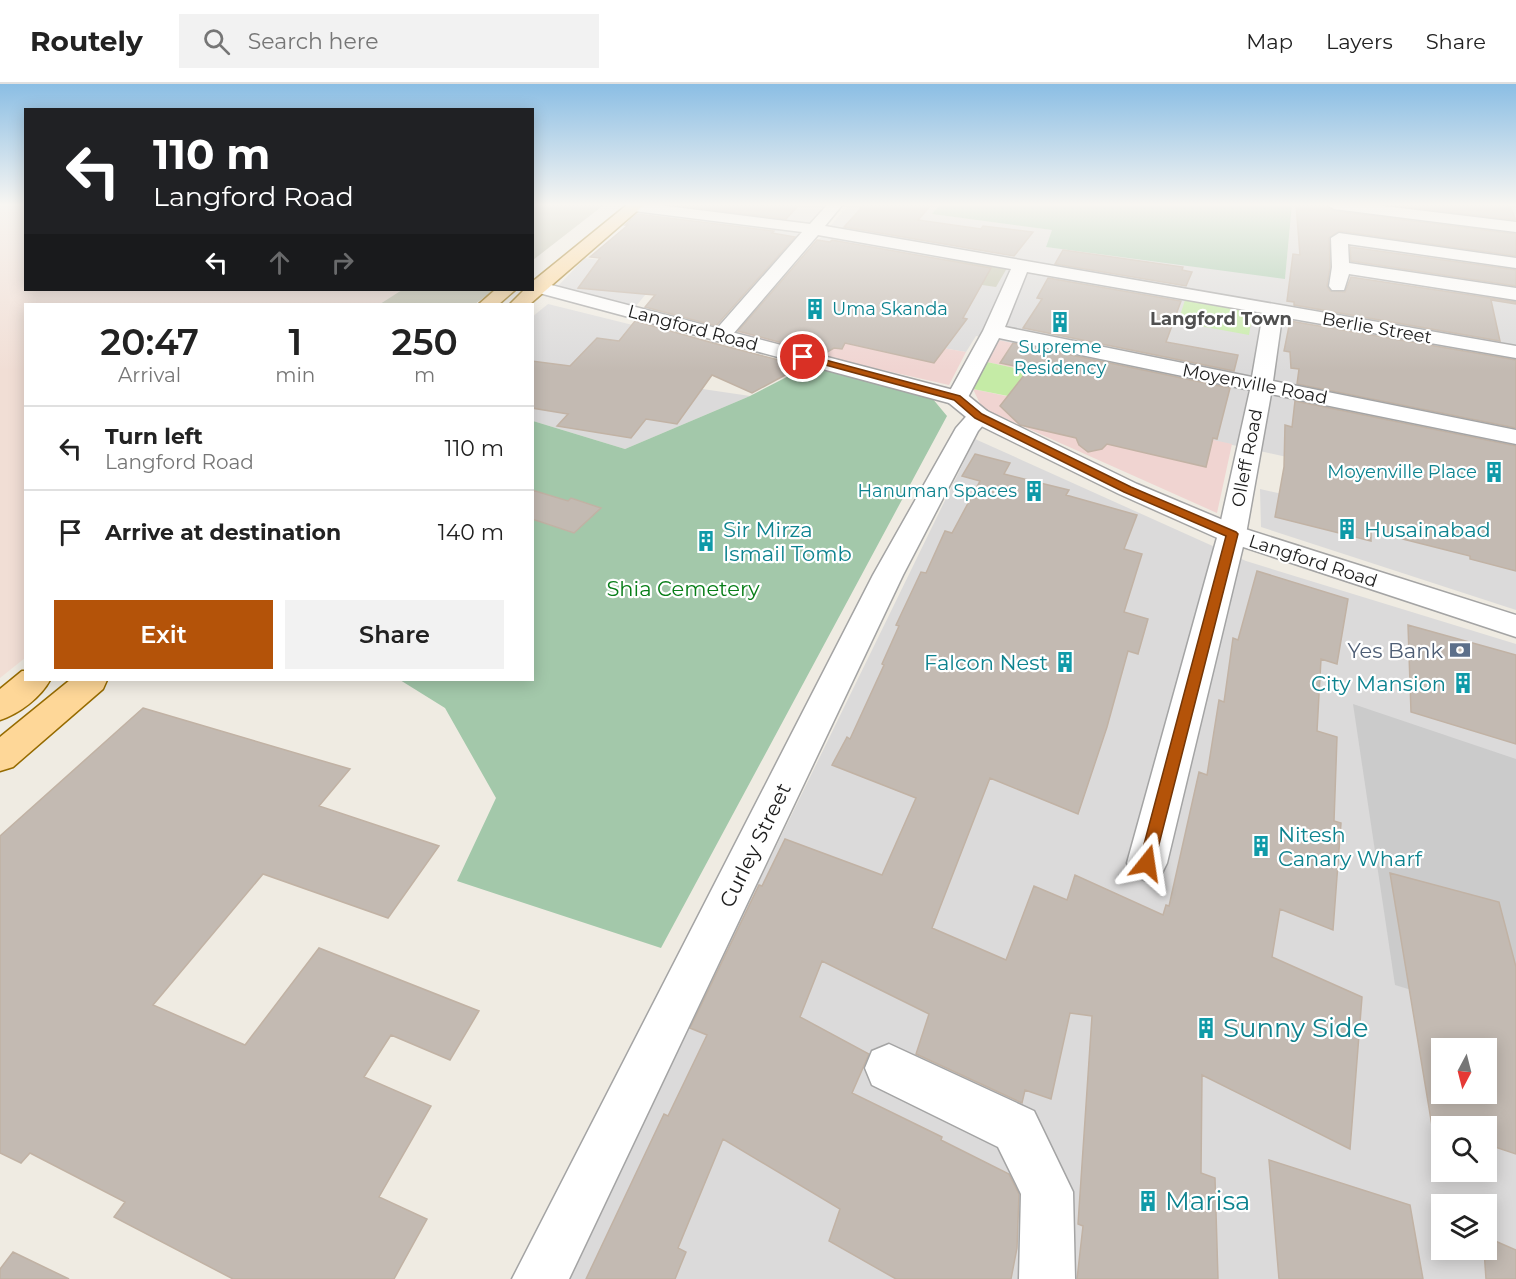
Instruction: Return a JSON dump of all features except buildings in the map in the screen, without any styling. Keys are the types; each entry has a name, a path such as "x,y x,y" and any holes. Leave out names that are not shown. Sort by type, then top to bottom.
{"main road":[{"path":"536,286 568,260"},
{"path":"489,303 505,291"},
{"path":"520,303 531,291"},
{"path":"0,707 33,681"},
{"path":"0,757 90,681"}],"street":[{"path":"720,337 787,260"},
{"name":"Berlie Street","path":"986,260 1516,352"},
{"path":"1338,285 1341,260"},
{"path":"1493,260 1516,263"},
{"name":"Curley Street","path":"540,1279 888,575 968,428 968,407 993,332 1021,266"},
{"path":"1341,267 1516,294"},
{"name":"Langford Road","path":"536,286 720,337 824,362 968,407 1128,489 1232,534 1516,626"},
{"name":"Olleff Road","path":"1147,863 1232,534 1262,385 1273,310"},
{"name":"Moyenville Road","path":"993,332 1516,437"},
{"path":"889,1068 1016,1129 1047,1192 1047,1279"}],"shaded area":[{"path":"0,260 24,260 24,291 400,291 382,303 24,303 24,659 0,678"},
{"path":"583,260 629,264 652,260 780,260 767,274 674,260 636,306 558,286"},
{"path":"802,260 1145,260 1285,278 1287,260 1516,260 1516,610 1261,527 1260,489 1378,515 1377,477 1133,423 1084,358 976,336 966,352 754,316"},
{"path":"946,260 1007,268 996,287 934,278"},
{"path":"400,291 493,291 476,303 382,303"},
{"path":"548,304 669,334 662,383 750,396 625,449 534,421 534,315"},
{"path":"754,316 966,352 949,385 736,337"},
{"path":"998,340 1085,358 1073,381 987,362"},
{"path":"973,389 1232,444 1217,513 982,408"},
{"path":"975,439 1246,561 1516,644 1516,1279 565,1279"},
{"path":"1353,704 1516,759 1516,1022 1395,985"}],"green space":[{"path":"1141,260 1287,260 1285,279"},
{"path":"1185,300 1253,311 1249,335 1178,322"},
{"path":"987,362 1073,381 1064,407 973,389"},
{"name":"Shia Cemetery","path":"810,365 932,398 947,416 661,948 457,881 496,798 445,708 402,681 534,681 534,421 625,449 750,396"}],"place":[{"name":"Uma Skanda","path":"815,309"},
{"name":"Supreme Residency","path":"1060,322"},
{"name":"Moyenville Place","path":"1494,472"},
{"name":"Hanuman Spaces","path":"1034,491"},
{"name":"Husainabad","path":"1347,529"},
{"name":"Sir Mirza Ismail Tomb","path":"706,541"},
{"name":"Yes Bank","path":"1460,650"},
{"name":"Falcon Nest","path":"1065,662"},
{"name":"City Mansion","path":"1463,683"},
{"name":"Nitesh Canary Wharf","path":"1261,846"},
{"name":"Sunny Side","path":"1206,1028"},
{"name":"Marisa","path":"1148,1201"}],"district":[{"name":"Langford Town","path":"1221,319"}],"route":[{"path":"803,357 957,398 978,416 1128,489 1232,534 1147,863"}]}
